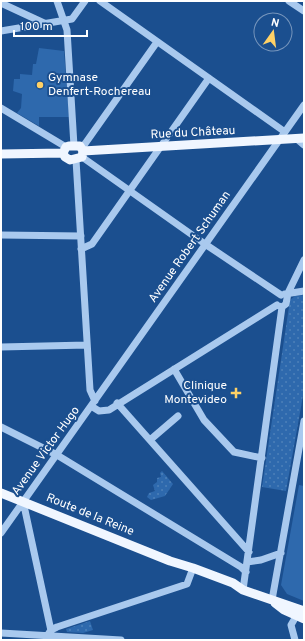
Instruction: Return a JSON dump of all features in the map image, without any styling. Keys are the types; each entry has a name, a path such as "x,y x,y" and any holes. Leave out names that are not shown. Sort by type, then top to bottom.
{"main road":[{"name":"Rue du Château","path":"1,154 75,152 279,140 302,141"},
{"name":"Route de la Reine","path":"1,493 192,570 233,583 244,590 304,612"},
{"path":"272,600 284,610 304,619"}],"street":[{"path":"57,1 67,30 90,393 93,404 99,411 104,412 280,306"},
{"path":"1,31 72,20 85,1"},
{"path":"100,1 285,132"},
{"path":"289,1 304,11"},
{"path":"1,3 44,24"},
{"path":"28,26 29,16"},
{"path":"75,152 157,42"},
{"path":"81,249 92,244 162,147 209,78"},
{"name":"Avenue Robert Schuman","path":"93,404 304,105"},
{"path":"1,108 75,152 205,244 284,294 304,291"},
{"path":"1,235 81,236"},
{"path":"244,590 262,458 280,306 284,294 304,260"},
{"path":"1,347 87,345"},
{"path":"174,369 204,420 234,452 262,458"},
{"path":"117,403 249,552"},
{"name":"Avenue Victor Hugo","path":"1,532 93,404"},
{"path":"150,440 178,416"},
{"path":"272,600 304,421"},
{"path":"1,427 57,455 241,567 246,572"},
{"path":"23,501 51,636"},
{"path":"247,562 261,560 281,553"},
{"path":"51,636 60,626 187,584 192,570"},
{"path":"295,640 291,625 295,615 304,612"},
{"path":"60,626 62,637"},
{"path":"1,633 121,640"}],"shaded area":[{"name":"Gymnase Denfert-Rochereau","path":"39,48 64,51 69,117 39,117 39,126 17,113 21,108 22,94 13,91 14,79 20,79 20,74 32,75 33,64 36,64"},
{"path":"304,295 304,390 286,491 262,487 290,300 295,296"},
{"path":"162,471 173,484 165,496 151,500 147,497 149,493 155,491 153,485 157,482 157,478 161,477 160,473"},
{"path":"299,485 304,486 304,601 287,594 281,585"},
{"path":"90,621 93,630 83,633 67,632 66,629"}],"place":[{"name":"Gymnase Denfert-Rochereau","path":"40,85"},
{"name":"Clinique Montevideo","path":"236,393"}]}
